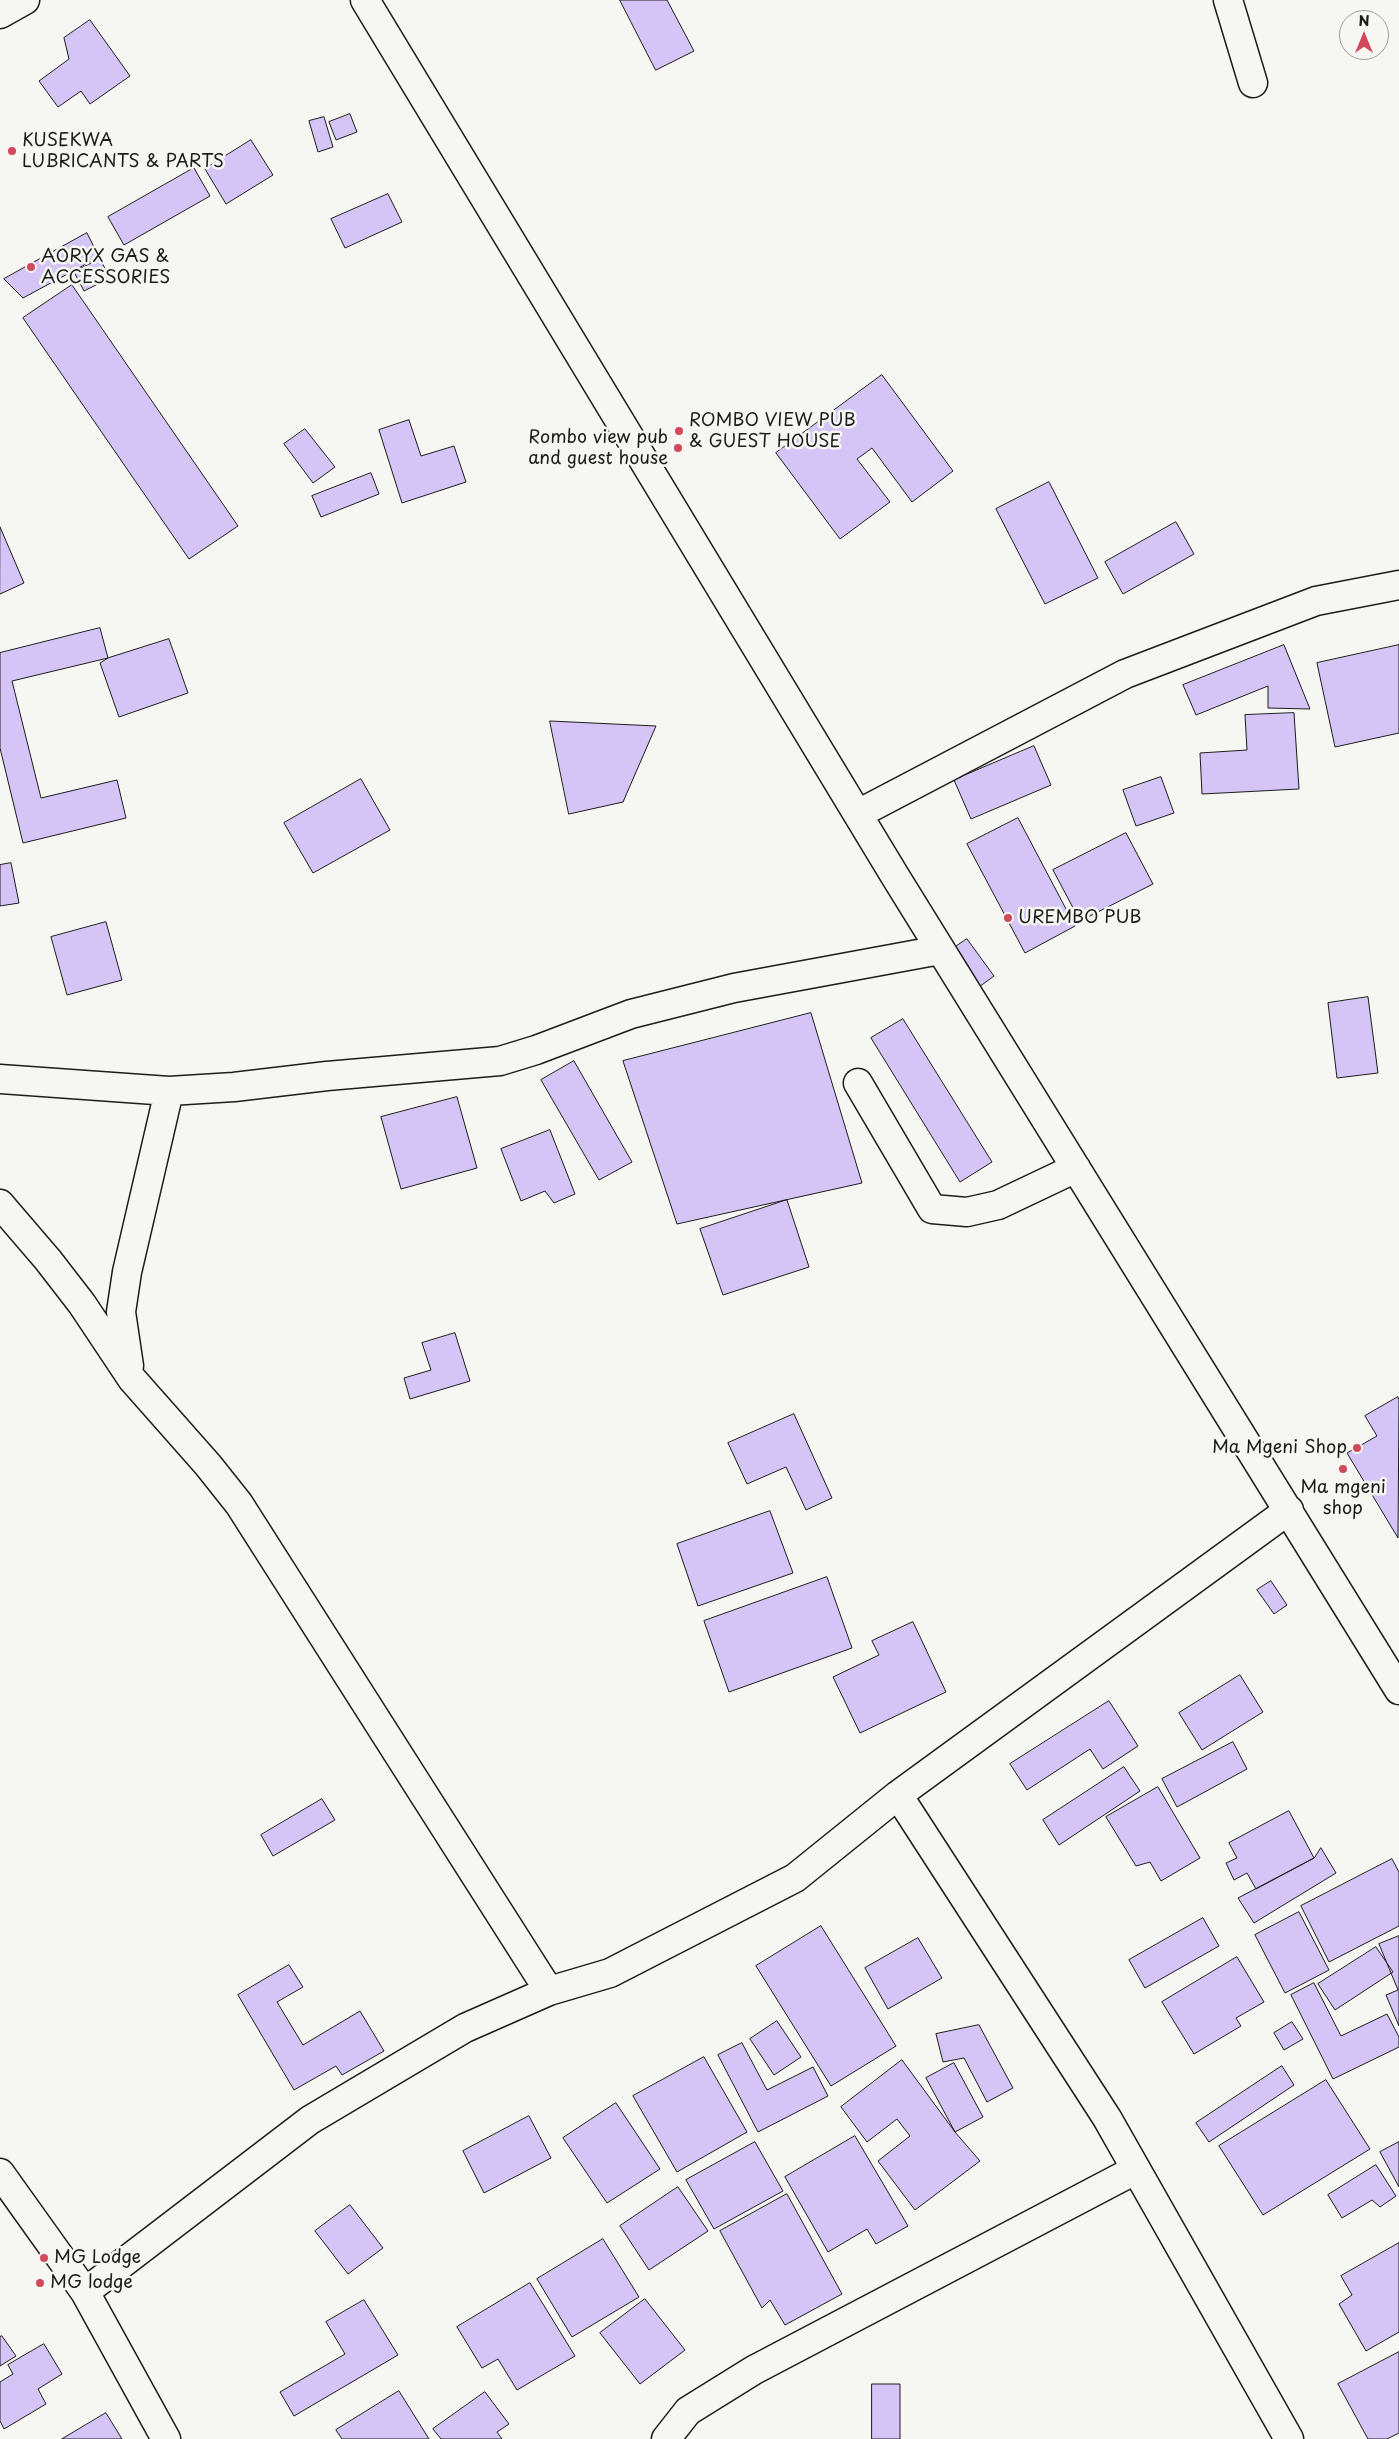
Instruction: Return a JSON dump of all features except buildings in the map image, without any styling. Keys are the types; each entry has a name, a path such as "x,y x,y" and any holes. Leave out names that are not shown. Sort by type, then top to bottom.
{"street":[{"path":"0,14 25,0"},
{"path":"365,0 940,950 1399,1690"},
{"path":"1228,0 1253,83"},
{"path":"858,814 1125,674 1316,601 1399,584"},
{"path":"0,1079 169,1091 234,1087 327,1076 500,1060 536,1050 631,1014 706,995 940,950"},
{"path":"858,1083 932,1209 967,1212 998,1205 1076,1168"},
{"path":"132,1379 121,1312 127,1272 169,1091"},
{"path":"0,1204 48,1260 82,1304 132,1379 208,1465 239,1504 549,1991"},
{"path":"85,2292 310,2120 464,2028 549,1991 610,1973 795,1878 898,1795 1289,1510"},
{"path":"898,1795 1107,2118 1289,2439"},
{"path":"666,2439 688,2411 754,2370 1135,2170"},
{"path":"0,2173 85,2292 166,2439"}],"place":[{"name":"KUSEKWA LUBRICANTS & PARTS","path":"12,151"},
{"name":"AORYX GAS & ACCESSORIES","path":"31,267"},
{"name":"ROMBO VIEW PUB & GUEST HOUSE","path":"679,431"},
{"name":"Rombo view pub and guest house","path":"678,448"},
{"name":"UREMBO PUB","path":"1008,918"},
{"name":"Ma Mgeni Shop","path":"1357,1448"},
{"name":"Ma mgeni shop","path":"1343,1469"},
{"name":"MG Lodge","path":"44,2258"},
{"name":"MG lodge","path":"40,2283"}]}
